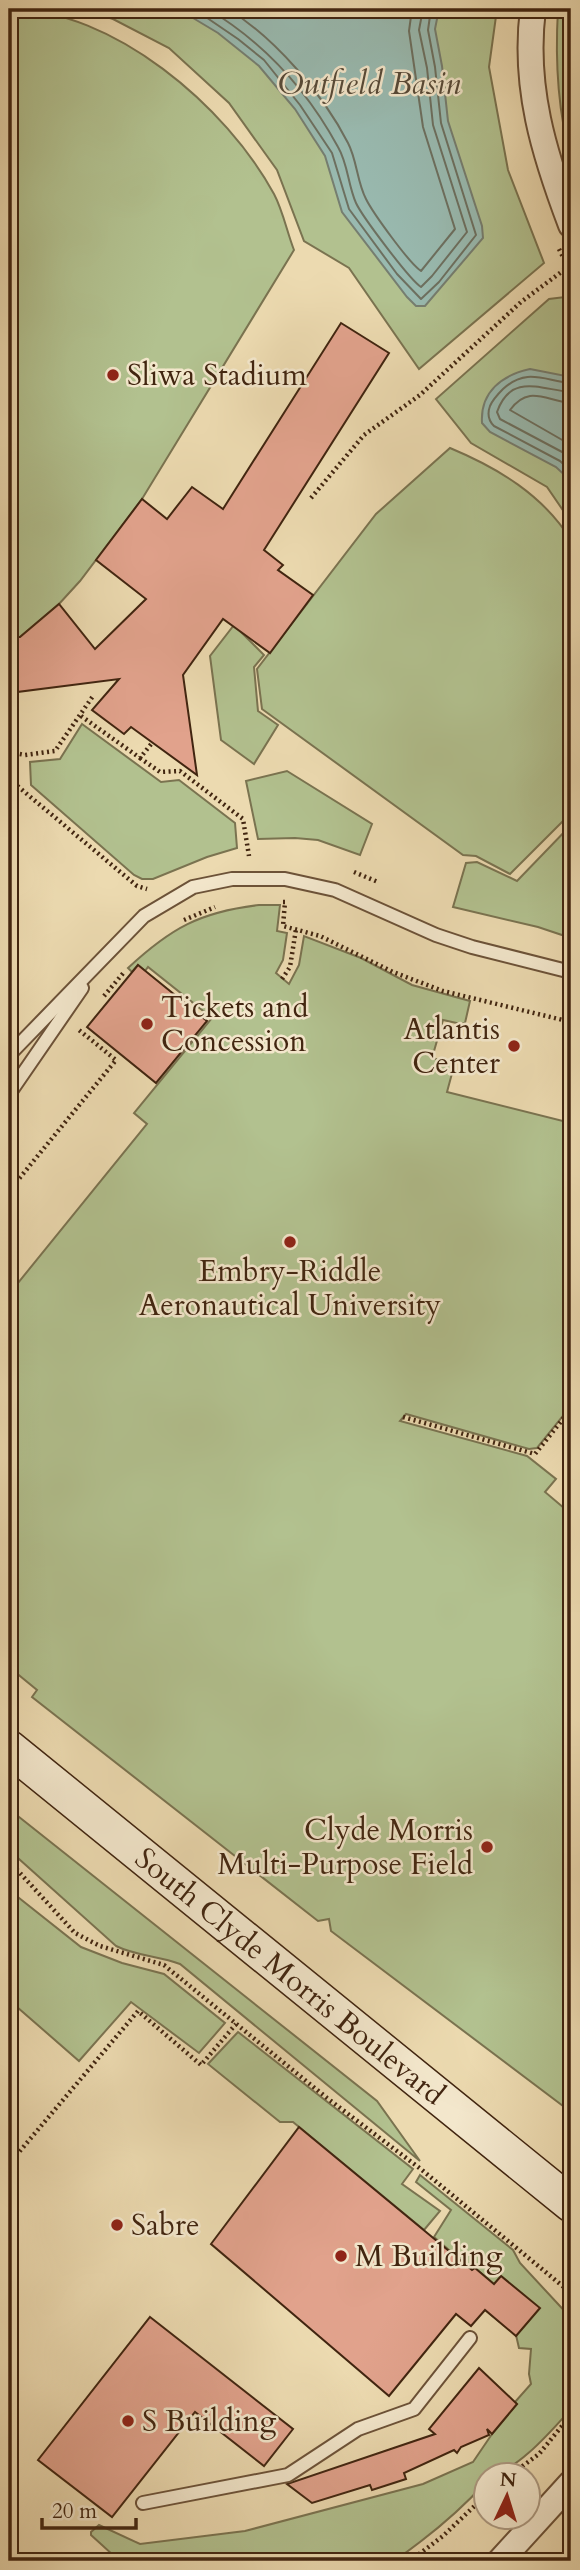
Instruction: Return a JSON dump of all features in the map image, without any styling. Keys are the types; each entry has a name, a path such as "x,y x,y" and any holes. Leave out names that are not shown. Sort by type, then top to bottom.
{"main road":[{"name":"South Clyde Morris Boulevard","path":"9,1748 571,2204"}],"street":[{"path":"533,9 531,90 548,165 571,225"},
{"path":"500,2561 571,2483"}],"lane":[{"path":"9,1055 144,916 193,887 232,879 285,879 335,890 436,935 571,972"},
{"path":"9,1094 100,961"},
{"path":"143,2503 288,2475 358,2429 414,2409 470,2338"}],"path":[{"path":"311,498 364,435 420,395 521,302 568,267"},
{"path":"9,752 25,755 55,751 93,696"},
{"path":"81,716 160,772 180,771 243,819 249,856"},
{"path":"141,758 152,743"},
{"path":"275,901 285,902 284,926 320,936 393,972 443,991 571,1023"},
{"path":"182,921 215,907 228,905"},
{"path":"282,979 290,967 296,929"},
{"path":"102,999 127,968"},
{"path":"9,1191 116,1060 78,1029 86,1019"},
{"path":"403,1417 535,1454 571,1409"},
{"path":"9,1861 75,1933 100,1946 164,1965 327,2098 422,2170 571,2293"},
{"path":"9,2164 138,2011 201,2065 236,2024"},
{"path":"528,2462 539,2454 571,2416"},
{"path":"410,2561 443,2536 472,2508"}],"green space":[{"name":"Sliwa Stadium","path":"9,9 48,13 88,26 126,45 163,69 197,97 227,128 274,194 294,250 142,499 80,581 59,604 20,637 9,637"},
{"path":"81,9 497,9 489,67 508,170 544,263 419,369 349,268 304,241 277,170 229,103 169,48 113,19"},
{"path":"558,9 571,9 571,158 558,84"},
{"path":"565,297 571,303 571,522 547,487 471,443 436,399 549,299"},
{"path":"450,448 485,464 533,496 560,524 571,540 571,813 510,874 476,856 463,855 262,709 257,669 376,514"},
{"path":"234,625 264,655 254,667 258,711 278,725 254,764 221,740 210,656"},
{"path":"82,724 161,782 179,780 235,823 237,848 153,879 142,879 134,875 31,785 30,762 60,759"},
{"path":"287,771 372,824 360,855 318,840 258,839 246,781"},
{"path":"571,825 571,938 538,927 453,907 466,863 477,862 517,881"},
{"path":"259,905 280,905 277,931 287,933 283,960 276,973 289,984 299,965 304,936 361,958 412,985 470,1001 465,1023 443,1020 432,1058 452,1063 454,1066 447,1092 571,1123 571,1406 537,1448 529,1449 406,1414 400,1421 527,1456 556,1479 545,1492 571,1514 571,2112 331,1931 329,1919 318,1921 32,1697 37,1690 9,1667 9,1294 147,1124 134,1113 212,1018 148,967 145,971 138,965 132,972 128,968 158,942 188,924 220,912"},
{"path":"9,1809 377,2101 420,2161 180,1964 116,1946 9,1850"},
{"path":"9,1890 81,1947 122,1963 164,1974 225,2023 199,2053 131,2002 79,2061 9,2000"},
{"path":"238,2032 413,2169 402,2184 440,2211 424,2230 293,2122 280,2122 208,2064"},
{"path":"420,2175 513,2250 520,2263 571,2318 571,2409 517,2462 473,2462 531,2384 531,2349 519,2348 516,2335 478,2304 490,2281 475,2268 456,2287 471,2269 434,2237 451,2210 416,2182"},
{"path":"472,2462 472,2497 394,2561 108,2561 113,2555 91,2535 99,2525 140,2544 245,2531 423,2484"}],"water":[{"name":"Outfield Basin","path":"187,9 439,9 435,29 448,121 482,226 483,238 425,306 416,306 407,297 342,212 325,156 295,109 259,66 218,33 188,15"},
{"path":"530,369 571,377 571,481 556,467 490,432 482,423 485,402 495,387 510,376"}],"building":[{"path":"341,323 389,353 264,550 283,565 278,570 313,595 270,653 223,619 183,675 197,775 131,727 124,734 92,710 119,679 9,693 9,637 20,637 59,604 95,649 146,599 96,560 142,499 167,519 192,487 223,509"},
{"name":"Tickets and Concession","path":"138,965 207,1021 156,1083 87,1027"},
{"name":"M Building","path":"299,2127 472,2270 475,2268 494,2284 501,2276 540,2308 516,2336 485,2310 471,2326 456,2314 389,2396 211,2244"},
{"name":"S Building","path":"150,2317 293,2429 264,2466 195,2412 112,2517 38,2460"},
{"path":"479,2368 517,2404 492,2434 487,2429 489,2435 461,2447 457,2453 454,2450 404,2473 406,2479 372,2490 370,2485 312,2503 287,2484 435,2434 429,2429"}],"place":[{"name":"Sliwa Stadium","path":"113,375"},
{"name":"Tickets and Concession","path":"147,1024"},
{"name":"Atlantis Center","path":"514,1046"},
{"name":"Embry-Riddle Aeronautical University","path":"290,1242"},
{"name":"Clyde Morris Multi-Purpose Field","path":"487,1847"},
{"name":"Sabre","path":"117,2225"},
{"name":"M Building","path":"341,2256"},
{"name":"S Building","path":"128,2421"}]}
